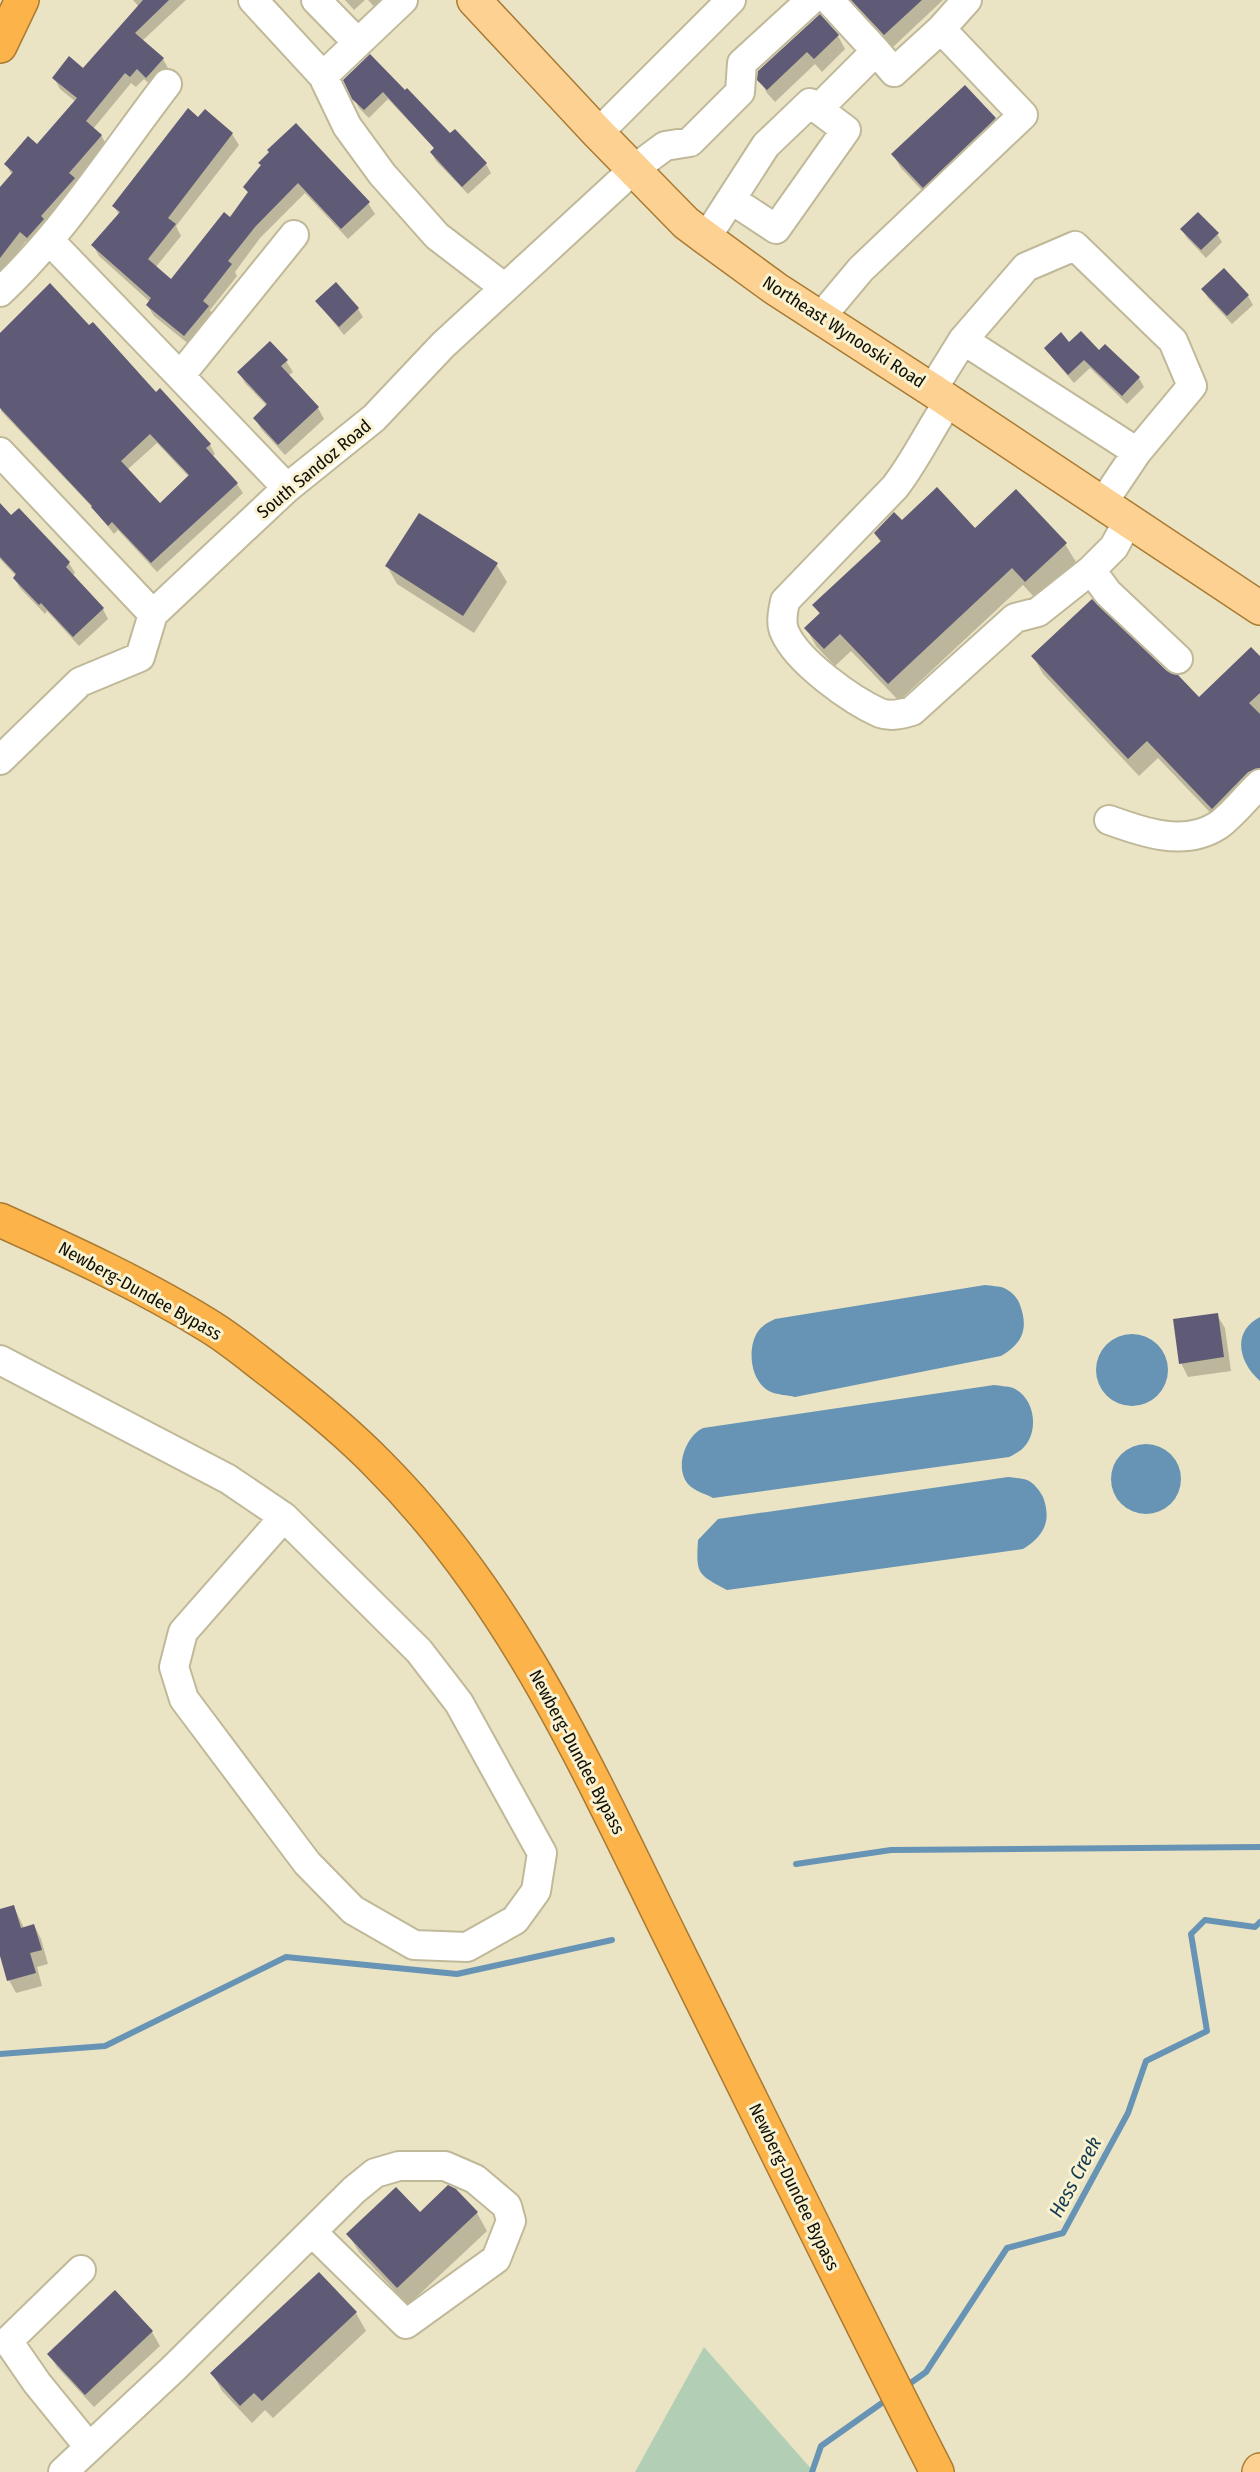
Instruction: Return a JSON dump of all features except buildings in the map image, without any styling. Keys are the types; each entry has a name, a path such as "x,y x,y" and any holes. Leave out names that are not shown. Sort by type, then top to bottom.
{"highway":[{"path":"0,46 22,0"},
{"name":"Newberg-Dundee Bypass","path":"0,1220 119,1277 219,1333 313,1405 378,1463 436,1526 488,1595 533,1668 574,1742 937,2472"}],"main road":[{"name":"Northeast Wynooski Road","path":"474,0 686,223 776,289 941,395 1260,608"}],"street":[{"path":"253,0 323,76 347,126 382,174 438,236 504,288"},
{"path":"316,0 358,43"},
{"path":"323,76 403,0"},
{"path":"598,133 731,0"},
{"name":"South Sandoz Road","path":"0,760 80,682 140,657 153,614 287,488 374,418 442,345 634,169 665,146 690,142 740,92 742,63 811,0"},
{"path":"829,0 894,72 941,29 966,0"},
{"path":"820,318 861,269 1023,116 941,29"},
{"path":"818,110 876,51"},
{"path":"0,292 27,266 49,240 167,84"},
{"path":"706,238 766,146 810,103 846,130 776,229 732,200"},
{"path":"180,376 294,235"},
{"path":"49,240 287,488"},
{"path":"1074,246 1173,341 1191,386 1137,452 1115,512 1114,547 1091,570 1038,612 1015,618 912,711 898,715 882,713 826,680 797,653 784,632 782,618 785,602 909,470 931,427 963,340 1026,267 1074,246"},
{"path":"963,340 1137,452"},
{"path":"0,452 153,614"},
{"path":"1091,570 1108,593 1178,659"},
{"path":"1109,820 1146,833 1188,837 1217,826 1260,784"},
{"path":"0,1360 228,1479 284,1517 419,1651 459,1703 542,1853 536,1891 515,1920 467,1947 414,1945 353,1910 307,1863 184,1699 174,1666 183,1632 284,1517"},
{"path":"63,2472 312,2232 375,2173 399,2166 445,2166 475,2179 507,2206 511,2221 496,2259 406,2324 312,2232"},
{"path":"81,2270 8,2341 89,2447"}],"green space":[{"path":"704,2347 814,2472 635,2472"}],"water":[{"path":"985,1285 1002,1287 1009,1291 1018,1300 1023,1314 1023,1329 1019,1341 1001,1356 795,1397 771,1392 758,1381 752,1364 752,1346 759,1330 775,1319"},
{"path":"1260,1317 1260,1381 1247,1366 1241,1348 1245,1331"},
{"path":"1139,1334 1158,1344 1166,1356 1168,1370 1166,1384 1158,1396 1146,1404 1125,1406 1106,1396 1098,1384 1096,1363 1106,1344 1118,1336"},
{"path":"994,1385 1013,1388 1021,1393 1031,1408 1033,1417 1031,1435 1027,1443 1021,1450 1009,1457 713,1498 693,1489 684,1477 682,1461 687,1445 703,1428"},
{"path":"1153,1444 1166,1450 1175,1459 1179,1465 1181,1479 1179,1493 1171,1504 1160,1512 1139,1514 1121,1504 1113,1493 1111,1472 1121,1454 1132,1446"},
{"path":"1008,1477 1025,1479 1032,1483 1042,1495 1046,1506 1046,1521 1041,1533 1023,1549 727,1590 704,1576 698,1567 698,1540 718,1519"}],"waterway":[{"path":"796,1864 891,1850 1260,1847"},
{"name":"Hess Creek","path":"905,2387 926,2372 1007,2248 1063,2233 1128,2113 1146,2061 1207,2031 1191,1934 1205,1920 1255,1927 1260,1922"},
{"path":"0,2054 105,2046 286,1957 457,1974 612,1940"},
{"name":"Hess Creek","path":"812,2472 821,2446 889,2398"}]}
